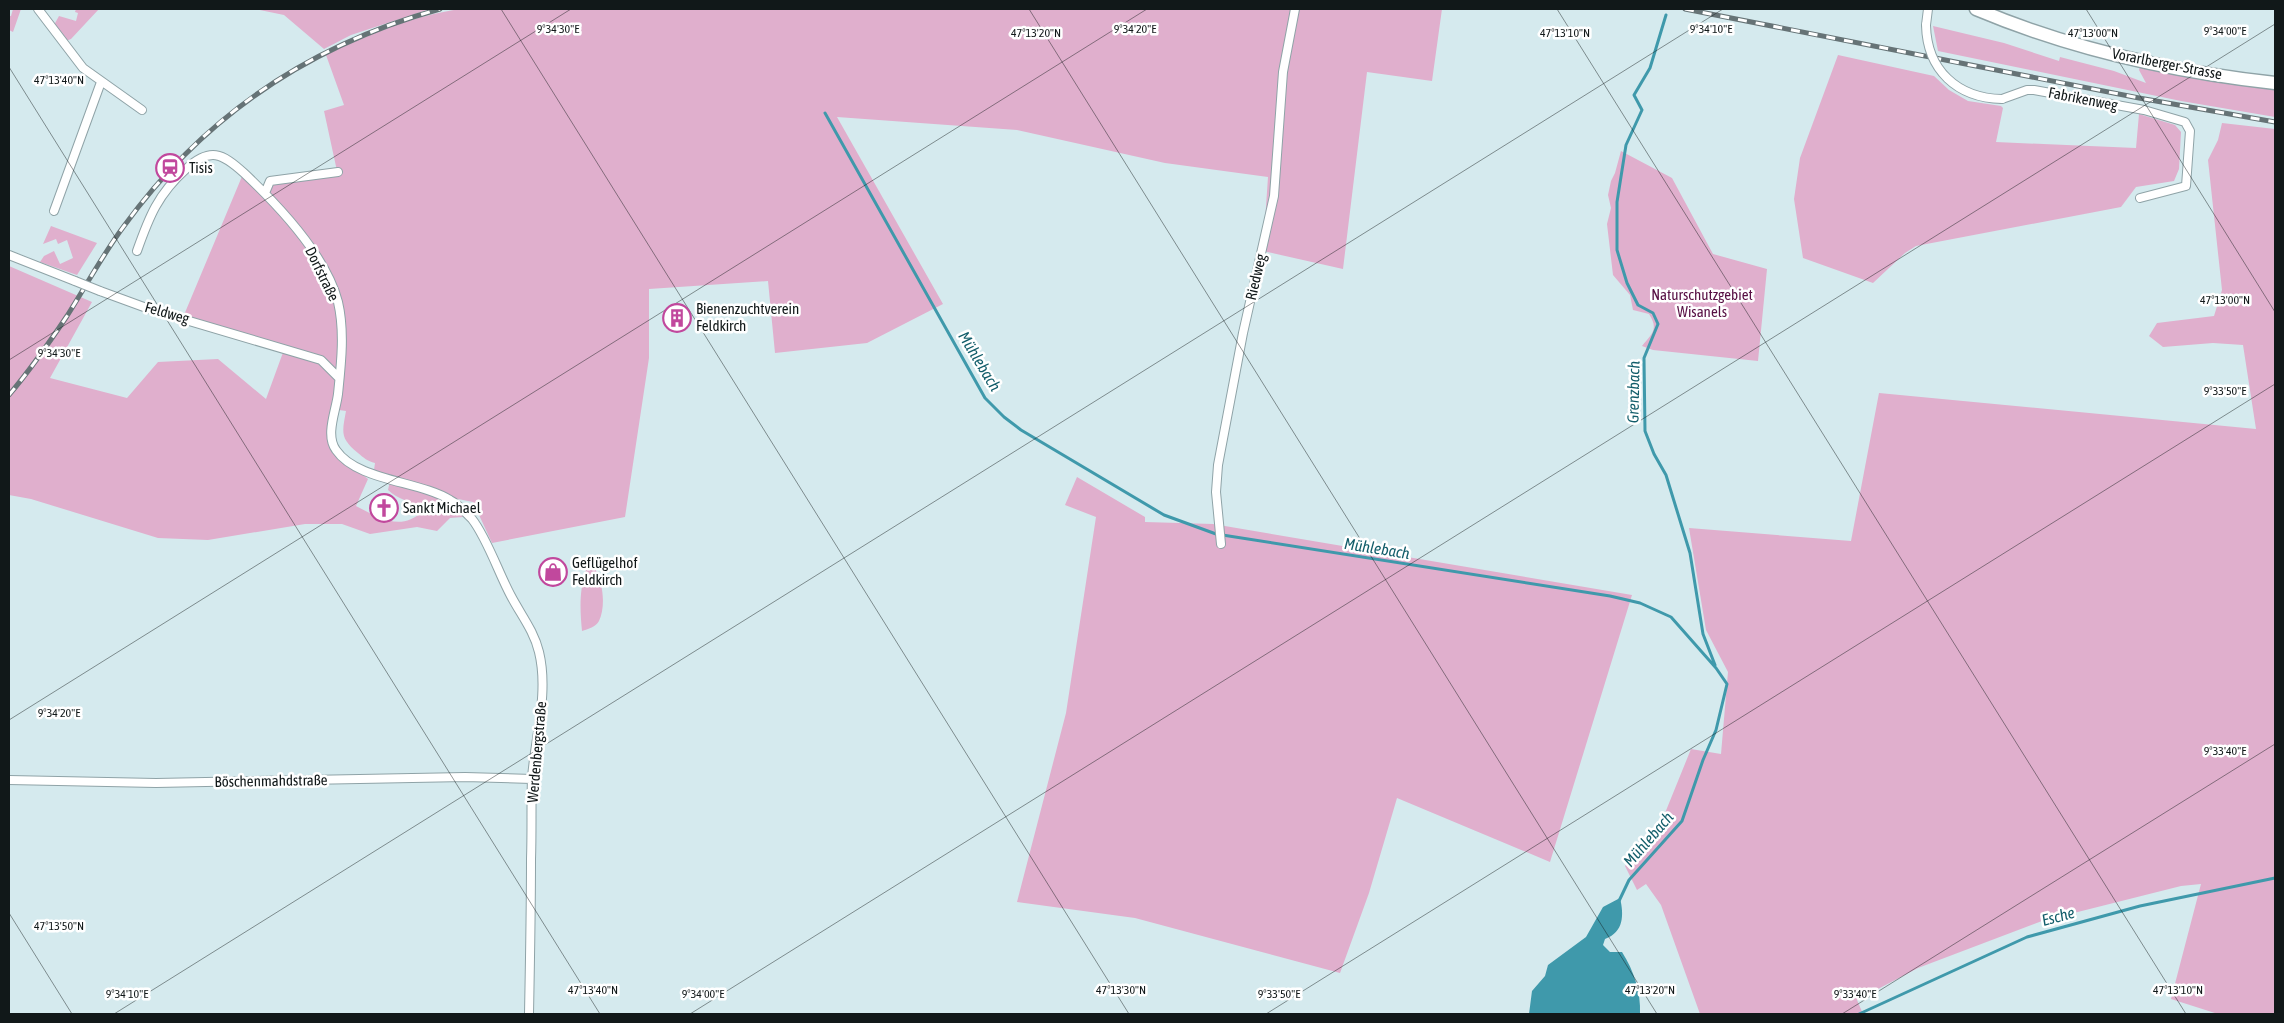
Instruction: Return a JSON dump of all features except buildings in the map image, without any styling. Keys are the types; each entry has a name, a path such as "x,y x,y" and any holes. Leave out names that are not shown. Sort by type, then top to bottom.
{"main road":[{"name":"Vorarlberger-Strasse","path":"1976,9 2053,37 2102,51 2181,69 2275,83"}],"street":[{"path":"38,9 83,68 142,110"},
{"name":"Riedweg","path":"1220,538 1216,492 1218,465 1241,341 1274,196 1283,72 1295,9"},
{"name":"Fabrikenweg","path":"1928,9 1926,25 1930,49 1935,62 1950,81 1972,96 1986,99 2002,99 2027,90 2034,90 2144,110 2185,122 2190,131 2186,186 2140,198"},
{"path":"54,210 101,82"},
{"name":"Dorfstraße","path":"137,252 150,215 162,194 171,182 191,164 209,154 218,155 235,165 265,193 302,235 334,291 339,314 341,354 340,378 331,436 335,450 348,462 378,477 418,486 451,500 463,510"},
{"path":"265,193 270,181 338,172"},
{"name":"Feldweg","path":"9,255 152,310 321,360 340,378"},
{"path":"327,364 341,354"},
{"name":"Werdenbergstraße","path":"463,510 473,521 511,597 535,636 540,655 543,678 532,779 529,1014"},
{"name":"Böschenmahdstraße","path":"9,780 156,783 465,777 532,779"}],"green space":[{"path":"13,9 21,9 13,32 9,30 9,16 11,16"},
{"path":"76,9 99,9 71,39 66,41 54,25 59,16 76,21 78,13 75,12"},
{"path":"255,9 430,9 351,35 324,49 284,15"},
{"path":"461,9 1442,9 1432,81 1367,72 1343,269 1263,251 1268,177 1165,163 1017,130 837,117 943,304 867,343 775,353 768,281 649,289 649,358 625,517 492,543 473,502 458,499 463,517 450,518 437,531 417,527 370,534 342,524 305,524 208,540 158,538 31,499 9,495 9,266 92,302 50,378 127,398 158,362 218,359 266,399 285,347 184,315 243,174 264,193 271,182 337,171 324,111 344,105 326,55 392,27 443,12","holes":["336,403 339,410 346,411 343,430 345,439 352,448 364,458 375,463 374,470 390,481 388,490 423,511 406,521 398,522 373,515 356,506 368,479 348,463 329,436"]},
{"path":"1933,26 2004,43 2059,61 2060,57 2114,71 2146,83 2139,70 2140,66 2275,90 2275,117 2181,101 1938,51"},
{"path":"1838,55 1934,76 1949,90 1968,101 2001,106 2003,108 1996,142 2136,148 2139,114 2175,125 2181,132 2179,169 2174,181 2136,187 2121,207 1916,246 1905,253 1873,283 1803,258 1794,199 1800,158"},
{"path":"2222,123 2275,129 2275,1014 2218,1014 2171,999 2201,884 2181,886 2042,921 1918,968 1857,1000 1863,1014 1700,1014 1661,905 1646,884 1637,890 1625,866 1663,818 1691,749 1721,754 1728,672 1706,630 1689,528 1851,541 1879,393 2256,429 2243,345 2213,343 2163,347 2149,336 2157,323 2214,316 2222,290 2208,160 2218,140"},
{"name":"Naturschutzgebiet Wisanels","path":"1621,151 1672,178 1713,254 1767,269 1758,361 1653,350 1642,346 1651,335 1654,324 1649,314 1633,310 1630,295 1613,275 1607,224 1611,208 1608,195"},
{"path":"51,226 97,243 77,275 40,262 44,256 54,251 60,264 73,258 67,240 58,244 56,239 43,244"},
{"path":"1077,477 1145,517 1145,522 1213,524 1632,595 1550,862 1397,798 1369,893 1340,973 1135,918 1017,902 1066,713 1096,517 1065,505"},
{"path":"595,569 603,594 601,615 596,625 582,631 582,585 586,570"}],"water":[{"path":"1620,898 1621,922 1616,932 1605,939 1603,945 1610,952 1622,952 1626,959 1638,990 1640,1014 1529,1014 1532,991 1545,976 1548,965 1586,937 1603,907"}],"waterway":[{"name":"Grenzbach","path":"1666,15 1650,68 1634,95 1642,110 1626,145 1617,202 1617,250 1627,283 1638,305 1653,313 1658,324 1644,358 1645,431 1654,454 1666,475 1690,553 1703,634 1715,665"},
{"name":"Mühlebach","path":"825,113 985,398 1004,417 1021,430 1164,515 1216,534 1610,596 1640,603 1671,617 1716,668 1727,684 1716,730 1703,760 1682,821 1629,880 1619,901"},
{"name":"Esche","path":"1859,1014 2027,937 2140,906 2275,878"}],"railway":[{"path":"9,395 60,326 124,226 155,187 189,151 225,118 263,90 304,64 392,24 440,9"},
{"path":"1685,9 2139,98 2275,122"}],"place":[{"name":"Tisis","path":"170,168"},
{"name":"Bienenzuchtverein Feldkirch","path":"677,318"},
{"name":"Sankt Michael","path":"384,508"},
{"name":"Geflügelhof Feldkirch","path":"553,572"}]}
